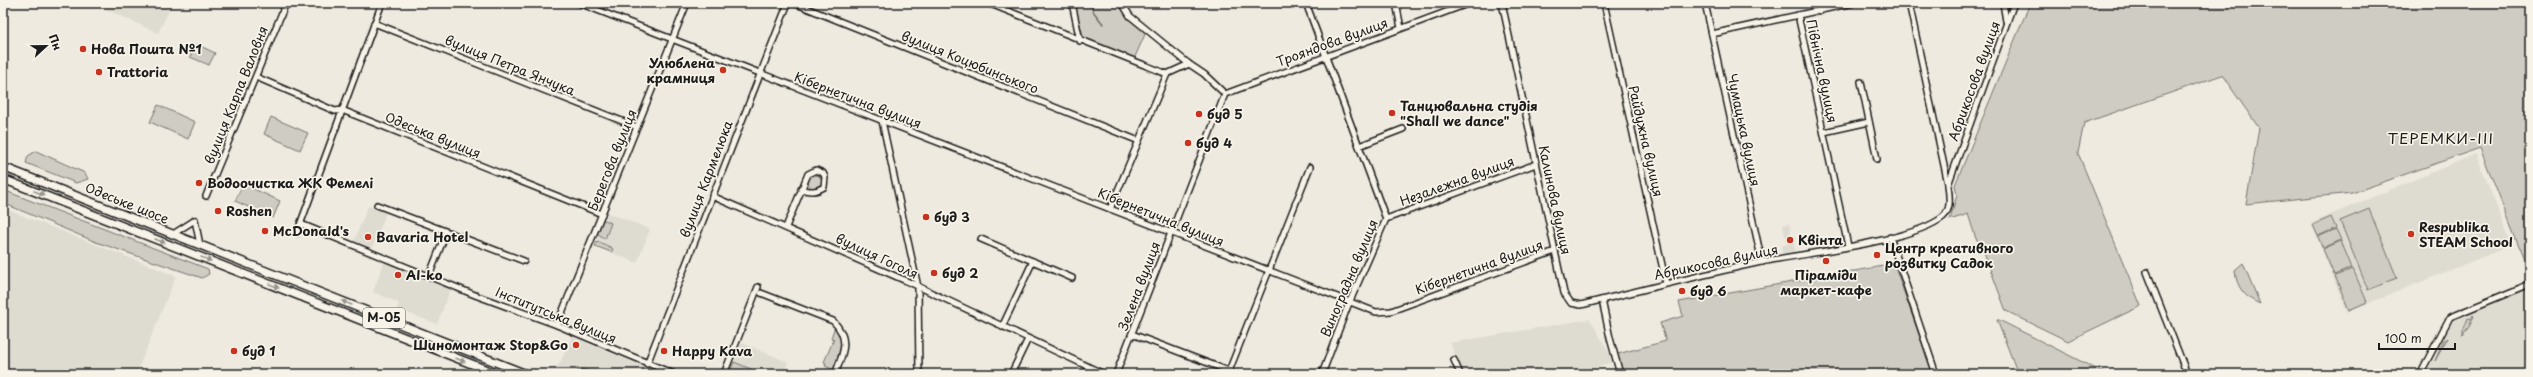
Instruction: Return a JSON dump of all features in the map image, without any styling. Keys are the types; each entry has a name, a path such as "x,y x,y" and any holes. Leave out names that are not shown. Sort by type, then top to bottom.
{"highway":[{"name":"Одеське шосе","path":"3,167 526,374"},
{"name":"Одеське шосе","path":"3,179 497,374"}],"street":[{"name":"вулиця Карпа Валовня","path":"206,196 286,3"},
{"path":"297,233 382,3"},
{"name":"Кібернетична вулиця","path":"579,3 586,4 672,41 1376,312 1391,311 1555,251"},
{"name":"Берегова вулиця","path":"557,325 687,3"},
{"name":"вулиця Кармелюка","path":"646,364 788,3"},
{"name":"вулиця Коцюбинського","path":"794,3 1139,142"},
{"path":"988,3 1080,41 1167,74"},
{"path":"1072,3 1080,41"},
{"path":"1122,3 1130,16 1189,64 1204,74 1225,94"},
{"name":"Виноградна вулиця","path":"1306,3 1324,56 1386,219 1350,302 1322,374"},
{"path":"1396,3 1401,28"},
{"name":"Трояндова вулиця","path":"1225,94 1470,3"},
{"name":"Калинова вулиця","path":"1502,3 1564,293 1575,305"},
{"name":"Райдужна вулиця","path":"1604,3 1666,283"},
{"name":"Чумацька вулиця","path":"1705,3 1762,262"},
{"path":"1712,34 1854,3"},
{"path":"1909,3 1948,185"},
{"path":"2003,3 2007,22"},
{"name":"Абрикосова вулиця","path":"1575,305 1762,262 1890,237 1922,227 1943,216 1949,204 1948,185 2014,3"},
{"name":"Північна вулиця","path":"1798,15 1848,246"},
{"name":"вулиця Петра Янчука","path":"374,23 637,127"},
{"path":"1110,209 1167,74 1189,64"},
{"name":"Одеська вулиця","path":"256,77 335,111 342,110 602,214"},
{"path":"1861,82 1877,159"},
{"name":"Зелена вулиця","path":"1116,374 1225,94"},
{"path":"882,121 918,287 919,374"},
{"name":"Північна вулиця","path":"1824,132 1869,122"},
{"path":"1359,146 1403,129"},
{"name":"Незалежна вулиця","path":"1386,219 1536,164"},
{"path":"1132,334 1228,373 1270,272 1310,166"},
{"path":"786,227 801,189 808,174 812,171 823,173 825,177 824,187 810,192 801,189"},
{"name":"вулиця Гоголя","path":"712,196 786,227 1104,374"},
{"path":"377,205 446,233 524,261"},
{"path":"173,234 195,220 200,246"},
{"name":"Інститутська вулиця","path":"301,224 429,276 557,325 646,364 674,374"},
{"path":"429,276 446,233"},
{"path":"1890,237 1936,374"},
{"path":"981,239 1072,278"},
{"path":"1002,327 1033,261"},
{"path":"2147,272 2187,374"},
{"path":"2420,374 2450,317 2530,284"},
{"path":"724,374 758,288"},
{"path":"761,293 833,321 838,326 845,340 845,346 835,374"},
{"path":"1602,300 1620,374"},
{"path":"1011,374 1028,339"},
{"path":"1454,360 1460,374"}],"shaded area":[{"path":"101,3 173,3 158,33 99,6"},
{"path":"1074,3 1119,3 1129,18 1146,32 1134,59 1084,39"},
{"path":"2030,3 2530,3 2530,265 2525,262 2480,148 2352,193 2246,204 2259,128 2222,75 2084,123 2078,153 2141,306 2068,341 2006,311 1981,244 1976,239 1968,214 1950,220 1957,195 1955,185"},
{"path":"196,44 215,53 209,65 190,57"},
{"path":"158,105 195,122 188,139 150,122"},
{"path":"271,117 308,133 300,150 264,134"},
{"path":"36,151 85,173 88,179 76,183 26,163 28,156"},
{"name":"Respublika STEAM School","path":"2476,154 2512,245 2347,312 2311,223"},
{"path":"812,175 818,175 822,179 822,185 818,189 812,189 808,185 808,179"},
{"path":"243,184 280,201 273,218 235,201"},
{"path":"3,190 208,269 209,274 202,278 96,242 3,203"},
{"path":"368,206 386,213 372,249 354,241"},
{"path":"3,208 176,276 136,374 3,374"},
{"path":"2369,209 2397,278 2368,290 2340,221"},
{"path":"608,213 650,229 637,263 595,246"},
{"path":"2331,217 2336,228 2318,236 2313,225"},
{"path":"605,220 611,223 605,239 597,233 602,221"},
{"name":"Квінта","path":"1789,224 1795,251 1783,254 1781,246 1787,244 1783,225"},
{"path":"2336,229 2341,240 2323,248 2318,237"},
{"path":"597,241 612,248 613,250 611,252 595,246"},
{"path":"2341,241 2352,268 2334,275 2323,249"},
{"path":"385,260 451,288 437,324 397,309 399,303 373,292"},
{"path":"2243,263 2260,304 2250,299 2239,287 2235,270"},
{"path":"1894,264 1933,374 1620,374 1614,355 1666,341 1660,323 1683,316 1679,302"},
{"path":"2353,269 2367,302 2349,310 2335,276"},
{"path":"2530,287 2530,374 2424,374 2452,320"},
{"path":"2473,315 2474,316 2469,327 2461,336 2468,318 2471,319"},
{"path":"1590,319 1614,361 1597,368 1599,374 1463,374 1450,343"},
{"path":"1997,320 1999,320 2106,374 2018,374"},
{"path":"835,326 841,337 842,347 834,370 825,366 826,363 824,362 834,339 831,338"},
{"path":"572,337 663,374 548,374 543,372 559,365"},
{"path":"2448,337 2435,361 2444,340"},
{"path":"742,343 788,362 783,374 729,374"},
{"path":"734,362 758,372 757,374 729,374"},
{"path":"582,369 600,374 572,374"}],"waterway":[{"path":"1091,3 1093,11 1103,24"}],"place":[{"name":"Нова Пошта №1","path":"83,49"},
{"name":"Улюблена крамниця","path":"723,70"},
{"name":"Trattoria","path":"99,72"},
{"name":"Танцювальна студія \"Shall we dance\"","path":"1392,113"},
{"name":"буд 5","path":"1199,114"},
{"name":"буд 4","path":"1188,143"},
{"name":"Водоочистка ЖК Фемелі","path":"199,183"},
{"name":"Roshen","path":"218,211"},
{"name":"буд 3","path":"926,217"},
{"name":"McDonald's","path":"265,231"},
{"name":"Respublika STEAM School","path":"2411,234"},
{"name":"Bavaria Hotel","path":"368,237"},
{"name":"Квінта","path":"1790,240"},
{"name":"Центр креативного розвитку Садок","path":"1877,255"},
{"name":"Піраміди маркет-кафе","path":"1826,261"},
{"name":"буд 2","path":"934,273"},
{"name":"Al-ko","path":"398,275"},
{"name":"буд 6","path":"1682,291"},
{"name":"Шиномонтаж Stop&Go","path":"576,345"},
{"name":"буд 1","path":"234,351"},
{"name":"Happy Kava","path":"664,351"}],"district":[{"name":"ТЕРЕМКИ-III","path":"2441,139"}]}
